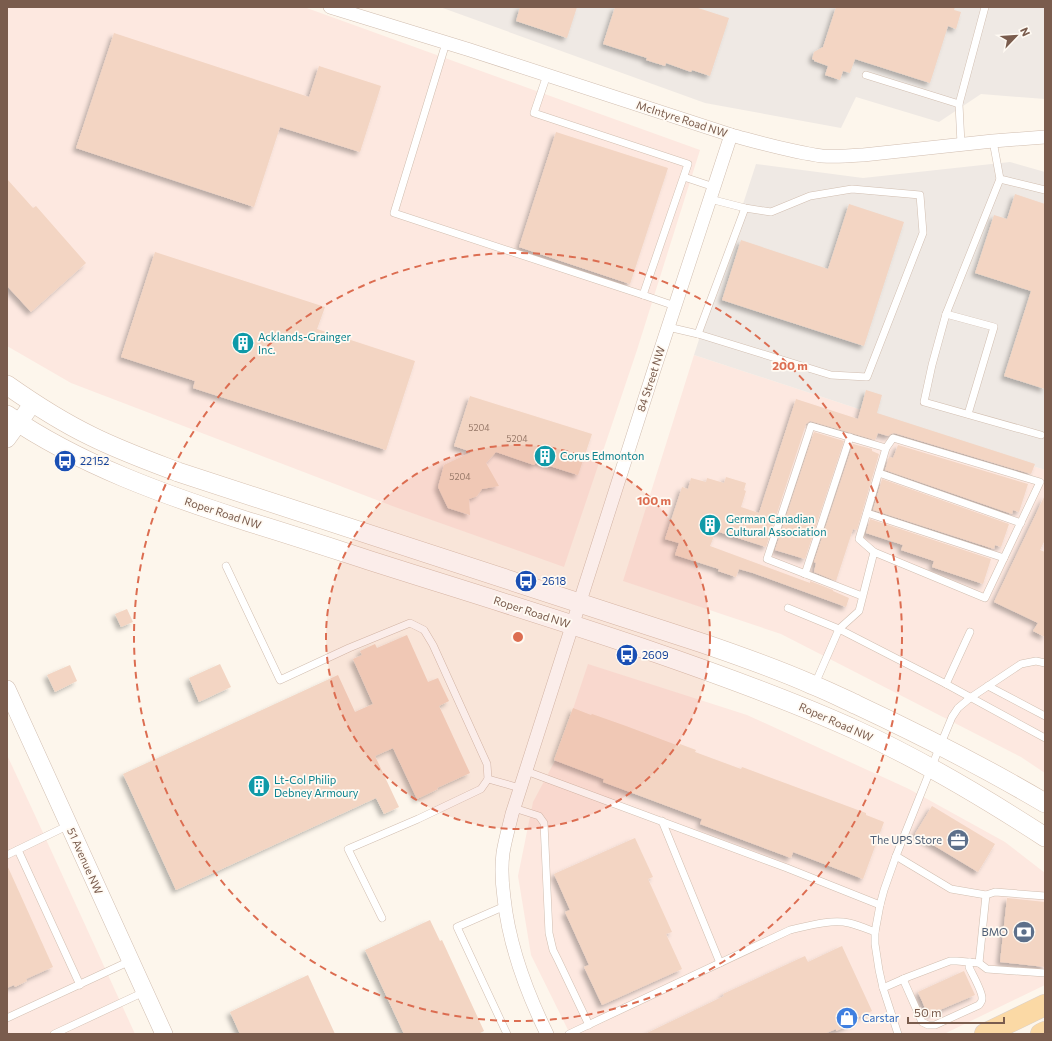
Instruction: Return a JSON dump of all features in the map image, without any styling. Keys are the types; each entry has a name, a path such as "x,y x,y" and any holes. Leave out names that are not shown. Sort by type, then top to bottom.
{"main road":[{"name":"Roper Road NW","path":"7,386 90,436 171,470 702,643 762,664 814,685 877,714 1016,786 1045,803"},
{"name":"Roper Road NW","path":"13,419 55,444 90,462 119,475 220,513 572,624 775,696 858,731 931,768 981,796 1045,837"},
{"path":"985,1034 1045,1005"},
{"path":"1041,1034 1045,1032"}],"street":[{"name":"McIntyre Road NW","path":"330,7 446,42 731,134 771,146 823,156 863,155 961,144 1045,137"},
{"name":"84 Street NW","path":"545,1033 513,950 505,906 502,873 503,854 507,834 572,624 731,134"},
{"path":"7,439 13,419 33,403"},
{"name":"51 Avenue NW","path":"7,689 164,1034"}],"lane":[{"path":"961,144 959,104 985,7"},
{"path":"446,42 394,213 675,306"},
{"path":"547,75 534,113 688,164 643,295"},
{"path":"866,75 959,104"},
{"path":"993,141 1000,179 946,314 932,365 924,402 1041,435"},
{"path":"668,327 698,334 831,376 867,377 923,233 920,195 852,188 810,196 771,212 745,208 712,193 684,177"},
{"path":"1000,179 1045,190"},
{"path":"698,334 745,208"},
{"path":"946,314 994,328 968,414"},
{"path":"862,596 767,559 810,426 886,448"},
{"path":"805,574 850,437"},
{"path":"893,438 1042,483 1020,523 985,598 874,552 859,539 886,448 893,438"},
{"path":"879,473 1020,523"},
{"path":"867,513 1004,558"},
{"path":"814,685 839,629 859,611 874,552"},
{"path":"226,566 280,680 349,648 410,623 424,630 434,647 487,764 488,779 481,789 418,819 348,849 382,918"},
{"path":"788,608 839,629 946,684 1045,738"},
{"path":"946,684 970,632"},
{"path":"888,1034 897,1032 883,988 876,956 875,932 880,905 896,856 952,717 958,708 970,698 1021,664 1036,661 1045,663"},
{"path":"988,686 1045,716"},
{"path":"526,771 787,868 880,905"},
{"path":"488,779 520,788"},
{"path":"514,808 539,816 544,823 550,940 588,1025"},
{"path":"662,821 720,963"},
{"path":"7,855 69,825"},
{"path":"18,850 80,984"},
{"path":"896,856 951,889 986,895 995,892 1045,896"},
{"path":"979,963 986,895"},
{"path":"505,906 458,927 507,1034"},
{"path":"569,1034 790,930 808,926 843,922 875,932"},
{"path":"7,1018 131,961"},
{"path":"883,988 950,961 979,963 987,969 1045,974"},
{"path":"903,979 922,1022 928,1025 933,1025 981,1003 981,994 970,967 970,962"},
{"path":"54,1034 145,992"}],"shaded area":[{"path":"7,7 304,7 700,150 637,350 564,567 395,507 71,383 7,346"},
{"path":"440,7 1045,7 1045,99 981,94 939,122 856,97 841,128 705,103"},
{"path":"1010,162 1045,172 1045,470 694,355 756,164 863,178"},
{"path":"694,355 1045,470 1045,773 1021,757 781,634 623,581"},
{"path":"588,664 747,715 909,789 1005,842 1045,873 1045,985 944,1034 570,1034 531,955 518,876 533,802 557,757"},
{"path":"7,755 33,811 135,1034 7,1034"}],"building":[{"path":"520,7 577,7 567,38 516,21"},
{"path":"615,7 695,7 729,18 710,76 692,70 691,72 666,63 665,66 646,60 647,58 603,44"},
{"path":"836,7 955,7 954,10 961,12 956,29 948,26 930,83 855,59 850,73 843,71 840,80 825,75 828,66 812,59 814,52 823,47"},
{"path":"114,33 309,97 319,66 381,86 360,152 280,127 254,207 76,148"},
{"path":"556,132 668,168 630,284 519,247"},
{"path":"7,179 33,208 36,206 86,263 31,312 7,286"},
{"path":"1015,194 1045,204 1045,389 1004,376 1031,291 975,273 994,215 1007,219"},
{"path":"849,204 904,222 864,346 722,300 741,240 828,269"},
{"name":"Acklands-Grainger Inc.","path":"155,252 325,307 317,329 415,361 386,450 193,388 195,381 121,357"},
{"path":"866,390 882,395 877,413 1035,464 1031,474 894,433 888,436 878,433 875,440 810,421 806,424 766,547 716,531 710,546 833,590 849,598 846,607 753,573 739,569 736,577 718,571 719,569 675,555 679,543 665,539 682,487 688,489 691,478 706,482 707,478 724,483 726,477 746,483 744,490 746,491 741,507 759,513 796,399 858,419"},
{"name":"Corus Edmonton","path":"470,396 592,434 578,475 537,462 534,465 496,452 486,463 499,486 482,489 477,496 469,499 470,515 448,508 438,487 444,465 472,452 454,446"},
{"path":"814,432 844,441 805,559 775,550"},
{"path":"853,444 872,449 872,451 879,454 857,530 853,529 836,581 814,572 816,563 814,562"},
{"path":"898,445 1028,484 1019,512 1013,510 1012,514 885,470 889,457 893,458"},
{"path":"882,479 1009,524 1001,547 995,545 994,549 873,510"},
{"path":"1045,495 1045,540 1040,550 1045,552 1045,637 1033,631 1038,623 994,602"},
{"path":"870,519 991,559 983,584 932,567 934,561 901,550 903,545 866,533"},
{"path":"127,609 133,622 121,627 115,614"},
{"name":"Lt-Col Philip Debney Armoury","path":"407,635 428,682 438,678 449,701 439,706 470,773 417,799 393,748 375,756 399,807 384,814 376,798 176,890 123,774 338,675 355,712 373,704 353,659 362,655 360,651 375,644 377,648"},
{"path":"220,664 231,687 199,702 189,678"},
{"path":"70,665 77,681 55,692 47,675"},
{"path":"573,708 679,746 680,744 696,750 695,752 741,769 742,767 866,813 866,815 884,822 863,879 793,852 791,858 700,824 702,819 603,782 604,779 554,760"},
{"path":"932,806 995,844 978,872 915,834"},
{"path":"635,838 653,877 648,879 672,932 666,934 682,969 602,1005 584,967 589,965 565,912 570,910 554,874"},
{"path":"7,865 53,967 26,979 27,981 15,987 14,985 7,988"},
{"name":"BMO","path":"1007,898 1045,902 1045,967 1000,962"},
{"path":"430,920 440,941 442,940 484,1031 478,1034 404,1034 365,950"},
{"path":"842,946 872,1011 854,1019 856,1022 836,1031 836,1029 824,1034 645,1034 724,996 723,994 805,956 808,962"},
{"path":"964,971 975,995 928,1015 918,992"},
{"path":"308,975 335,1034 240,1034 230,1012"}],"place":[{"name":"Acklands-Grainger Inc.","path":"243,343"},
{"name":"Corus Edmonton","path":"545,456"},
{"name":"22152","path":"65,461"},
{"name":"German Canadian Cultural Association","path":"710,525"},
{"name":"2618","path":"526,581"},
{"name":"2609","path":"627,655"},
{"name":"Lt-Col Philip Debney Armoury","path":"259,786"},
{"name":"The UPS Store","path":"958,840"},
{"name":"BMO","path":"1024,932"},
{"name":"Carstar","path":"847,1018"}]}
